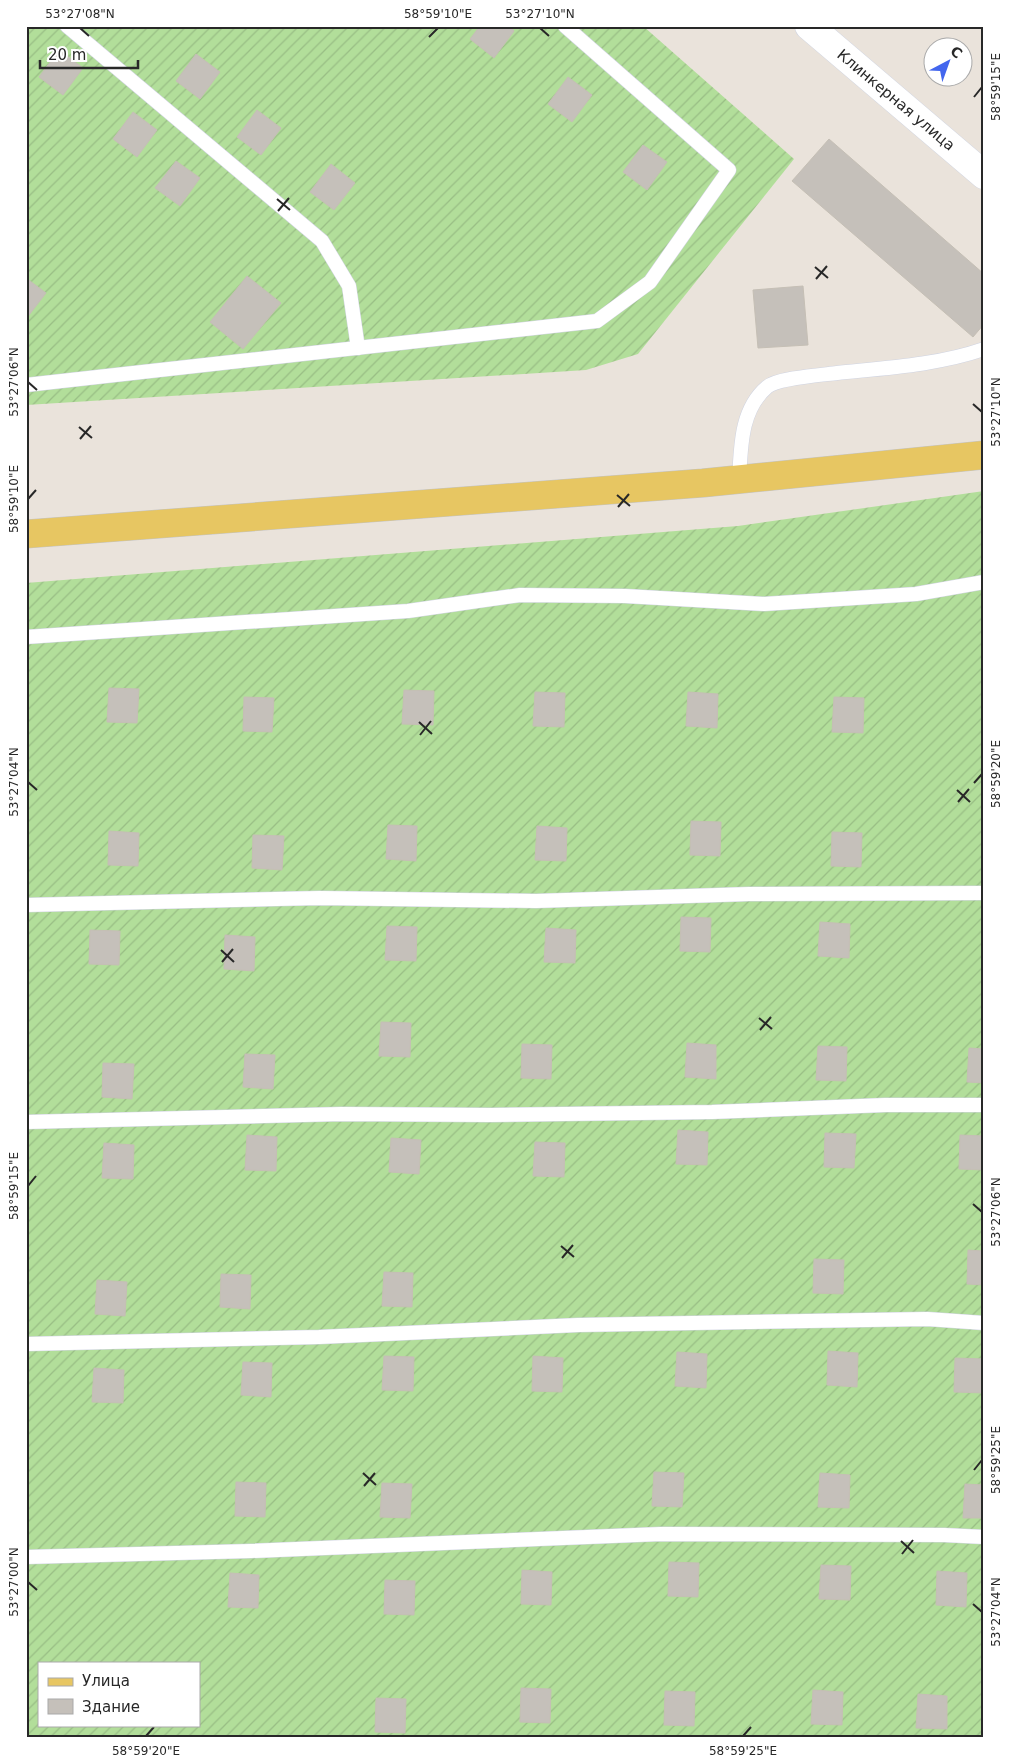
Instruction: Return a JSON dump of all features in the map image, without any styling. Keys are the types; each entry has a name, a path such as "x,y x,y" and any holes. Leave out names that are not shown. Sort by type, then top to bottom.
{"main road":[{"path":"26,534 739,480 984,455"}],"street":[{"name":"Клинкерная улица","path":"809,26 984,175"}],"lane":[{"path":"67,26 322,241 349,286 358,348"},
{"path":"26,385 597,321 650,282 728,170 565,26"},
{"path":"739,480 742,432 752,407 768,386 793,379 912,364 984,348"},
{"path":"26,637 408,611 520,595 625,596 764,604 916,594 984,582"},
{"path":"26,905 320,898 536,901 749,894 984,893"},
{"path":"26,1122 332,1115 490,1116 712,1112 885,1105 984,1105"},
{"path":"26,1344 319,1337 578,1325 927,1319 984,1323"},
{"path":"26,1557 241,1552 661,1534 944,1535 984,1538"}],"green space":[{"path":"26,26 643,26 794,159 638,354 586,370 26,405"},
{"path":"984,491 984,1738 26,1738 26,583 738,526"}],"building":[{"path":"480,26 509,26 514,31 494,58 470,39"},
{"path":"59,50 83,68 63,95 39,77"},
{"path":"196,54 220,72 200,99 176,81"},
{"path":"568,77 592,95 572,122 548,104"},
{"path":"257,110 281,128 261,155 237,137"},
{"path":"133,112 157,130 137,157 113,139"},
{"path":"829,139 984,274 984,324 973,337 792,181"},
{"path":"643,145 667,162 647,190 623,172"},
{"path":"176,161 200,178 180,206 155,188"},
{"path":"331,164 355,183 334,210 310,192"},
{"path":"247,276 281,303 243,349 210,322"},
{"path":"26,278 46,293 26,319"},
{"path":"803,286 808,345 758,348 753,290"},
{"path":"109,688 139,689 137,723 107,722"},
{"path":"404,690 434,691 433,725 402,724"},
{"path":"535,692 565,693 564,727 533,726"},
{"path":"688,692 718,694 717,728 686,726"},
{"path":"244,697 274,698 272,732 243,731"},
{"path":"834,697 864,698 863,733 832,732"},
{"path":"691,821 721,822 720,856 690,855"},
{"path":"388,825 417,826 416,861 386,859"},
{"path":"537,826 567,828 566,861 535,860"},
{"path":"109,831 139,833 138,866 108,865"},
{"path":"832,832 862,833 861,867 831,866"},
{"path":"253,835 284,836 282,870 252,868"},
{"path":"681,917 711,918 710,952 680,951"},
{"path":"820,922 850,924 849,958 818,956"},
{"path":"387,926 417,927 416,961 385,960"},
{"path":"546,928 576,930 575,963 544,962"},
{"path":"90,930 120,931 119,965 89,964"},
{"path":"225,935 255,937 254,971 224,969"},
{"path":"381,1022 411,1023 410,1057 379,1056"},
{"path":"687,1043 716,1045 716,1079 685,1077"},
{"path":"522,1044 552,1045 551,1079 521,1078"},
{"path":"818,1046 847,1047 846,1081 816,1080"},
{"path":"969,1048 984,1049 984,1083 967,1082"},
{"path":"245,1054 275,1055 273,1089 243,1087"},
{"path":"103,1063 134,1064 132,1099 102,1097"},
{"path":"678,1130 708,1132 707,1165 676,1164"},
{"path":"825,1133 856,1134 854,1168 824,1167"},
{"path":"247,1135 277,1137 276,1171 245,1170"},
{"path":"960,1135 984,1136 984,1170 959,1169"},
{"path":"391,1138 421,1140 419,1174 389,1172"},
{"path":"535,1142 565,1143 564,1177 533,1176"},
{"path":"104,1143 134,1145 133,1179 102,1178"},
{"path":"968,1250 984,1251 984,1285 967,1284"},
{"path":"814,1259 844,1260 843,1294 813,1293"},
{"path":"384,1272 413,1273 412,1307 382,1306"},
{"path":"221,1274 251,1275 250,1309 220,1307"},
{"path":"97,1280 127,1282 125,1316 95,1314"},
{"path":"828,1351 858,1353 857,1387 827,1385"},
{"path":"677,1352 707,1354 706,1388 675,1386"},
{"path":"384,1356 414,1357 413,1391 382,1390"},
{"path":"533,1356 563,1358 562,1392 532,1391"},
{"path":"955,1358 984,1359 984,1393 954,1392"},
{"path":"243,1362 272,1363 271,1397 241,1395"},
{"path":"94,1368 124,1370 123,1403 92,1402"},
{"path":"654,1472 684,1473 682,1507 652,1506"},
{"path":"820,1473 850,1475 849,1508 818,1507"},
{"path":"236,1482 266,1483 265,1517 235,1516"},
{"path":"382,1483 412,1484 410,1518 380,1517"},
{"path":"965,1484 984,1485 984,1518 963,1518"},
{"path":"669,1562 699,1563 698,1597 668,1596"},
{"path":"821,1565 851,1566 850,1600 819,1599"},
{"path":"522,1570 552,1572 551,1605 521,1604"},
{"path":"937,1571 967,1573 966,1607 936,1605"},
{"path":"230,1573 259,1575 258,1608 228,1607"},
{"path":"385,1580 415,1581 414,1615 384,1614"},
{"path":"521,1688 551,1689 550,1723 520,1722"},
{"path":"813,1690 843,1692 842,1725 811,1724"},
{"path":"665,1691 695,1692 694,1726 664,1725"},
{"path":"918,1694 947,1696 947,1729 916,1728"},
{"path":"376,1698 406,1699 405,1733 375,1732"}]}
